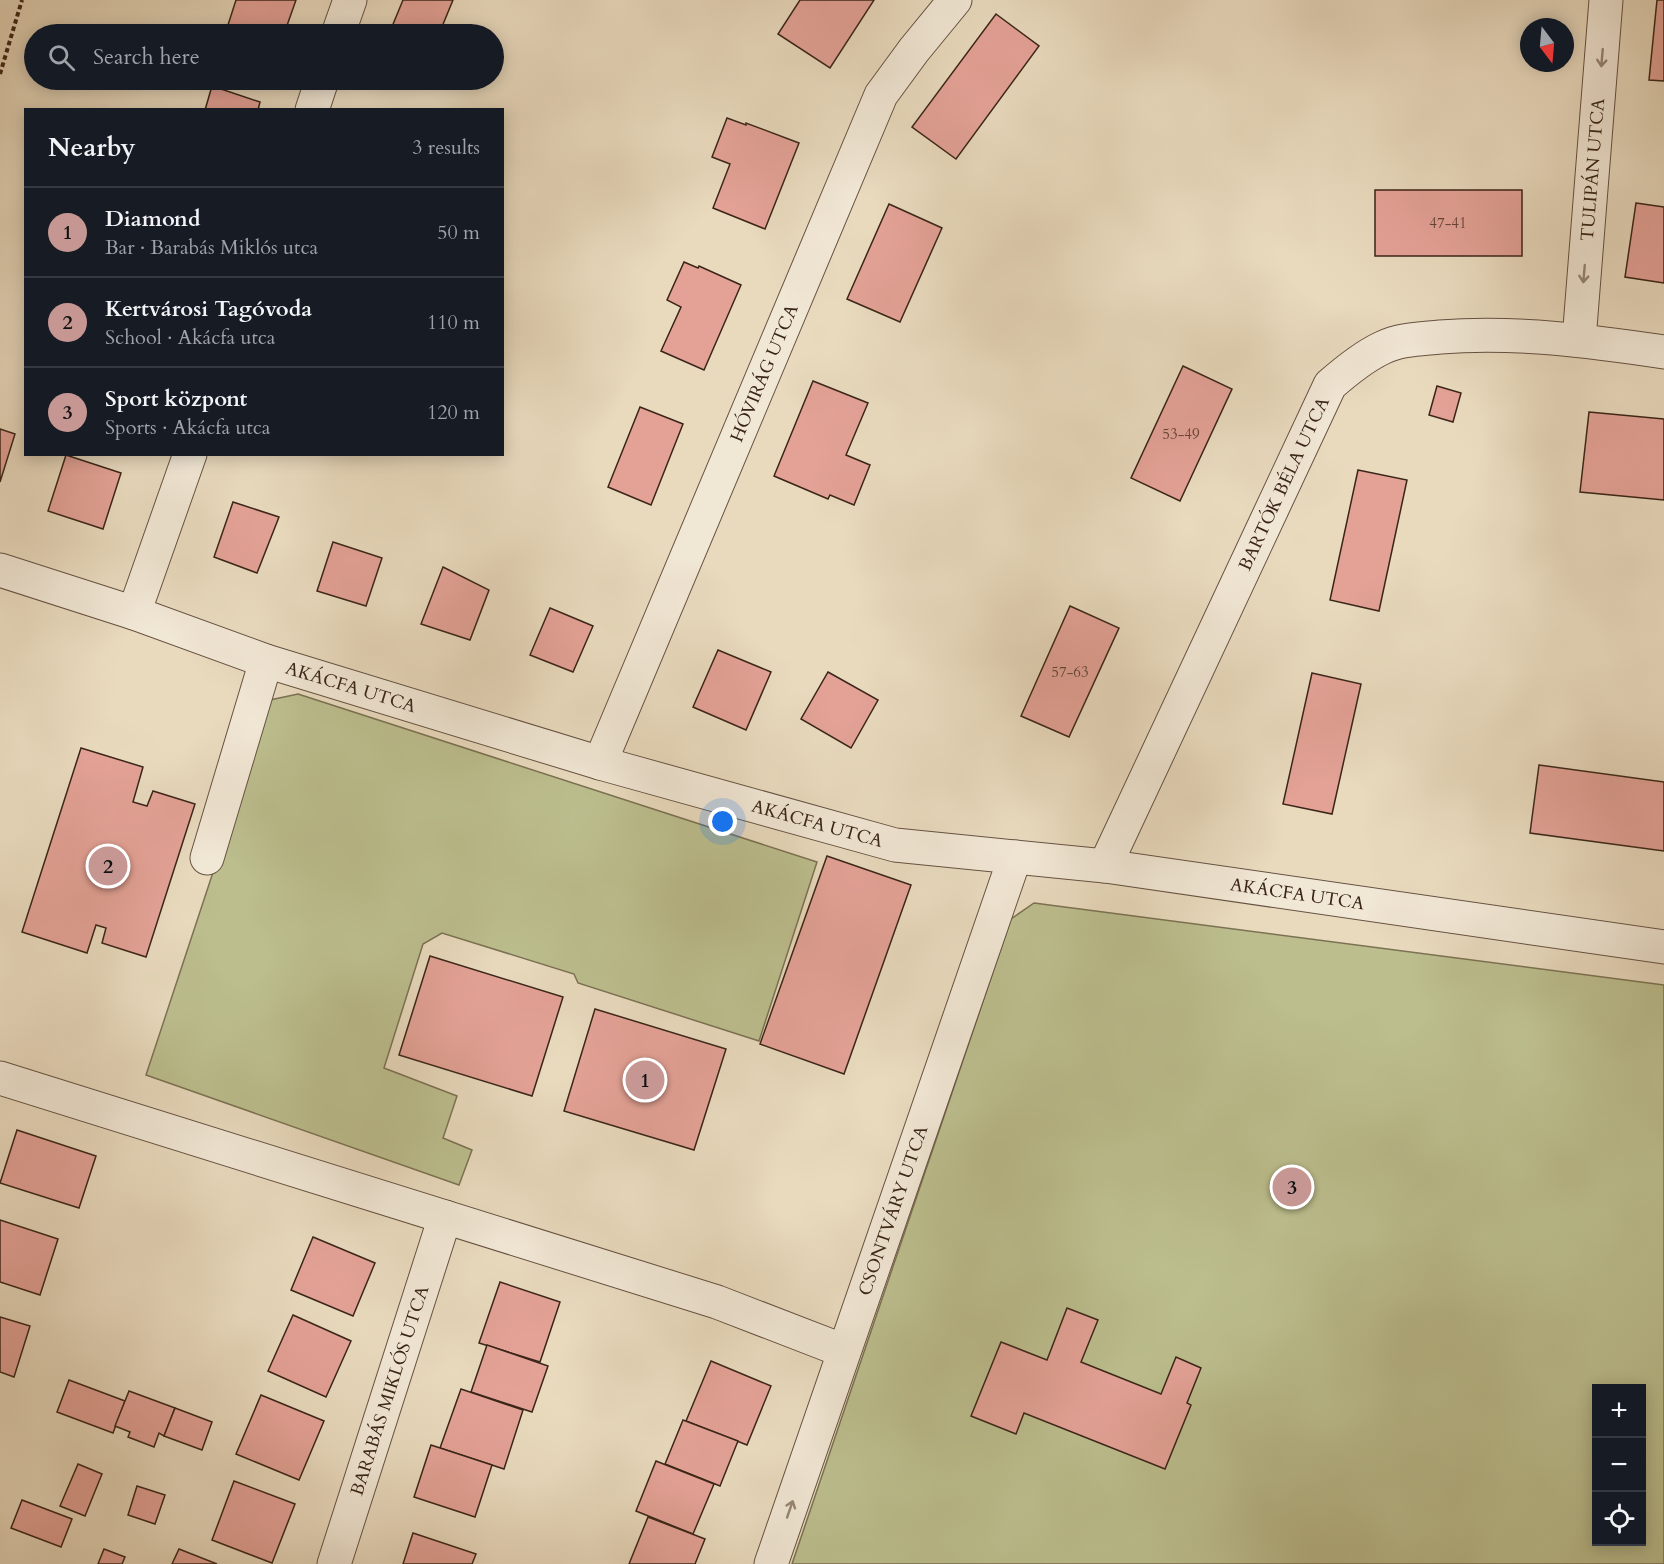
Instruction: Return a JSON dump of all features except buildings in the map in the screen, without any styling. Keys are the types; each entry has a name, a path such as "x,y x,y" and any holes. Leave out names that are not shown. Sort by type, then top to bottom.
{"street":[{"path":"342,24 350,0"},
{"name":"HÓVIRÁG UTCA","path":"600,763 881,95 955,0"},
{"name":"TULIPÁN UTCA","path":"1579,340 1606,0"},
{"path":"313,108 319,90"},
{"name":"BARTÓK BÉLA UTCA","path":"1105,866 1330,385 1354,365 1383,347 1410,339 1468,335 1579,340 1664,352"},
{"path":"134,613 189,456"},
{"name":"AKÁCFA UTCA","path":"0,570 134,613 266,661 600,763 895,845 1105,866 1664,947"},
{"path":"207,858 266,661"},
{"name":"CSONTVÁRY UTCA","path":"771,1564 1015,857"},
{"path":"0,1078 717,1302 844,1351"},
{"name":"BARABÁS MIKLÓS UTCA","path":"334,1564 445,1217"}],"path":[{"path":"0,74 22,0"}],"green space":[{"path":"298,694 817,862 759,1041 578,983 574,974 442,933 423,944 384,1068 457,1096 443,1138 472,1150 459,1185 146,1075 270,700"},
{"path":"1034,903 1664,985 1664,1564 792,1564 1011,919"}],"place":[{"name":"Kertvárosi Tagóvoda","path":"108,866"},
{"name":"Diamond","path":"645,1080"},
{"name":"Sport központ","path":"1292,1187"}]}
